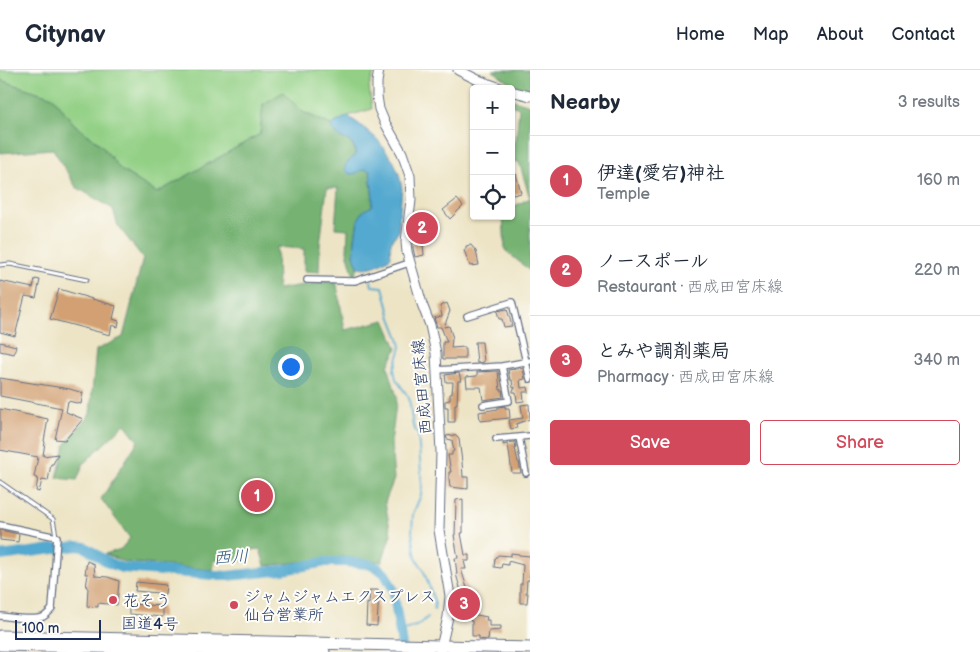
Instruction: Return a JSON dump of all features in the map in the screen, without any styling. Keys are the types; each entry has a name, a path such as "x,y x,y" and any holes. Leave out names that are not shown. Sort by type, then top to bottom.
{"highway":[{"name":"国道4号","path":"0,636 299,648"},
{"path":"299,648 394,644 441,649 530,648"},
{"name":"国道4号","path":"0,645 299,648"},
{"path":"299,648 324,652"}],"main road":[{"name":"西成田宮床線","path":"379,70 377,82 379,108 402,153 410,176 411,200 406,242 409,264 434,340 441,452 439,530 450,596 448,617 441,649"},
{"path":"458,70 492,85"},
{"path":"515,92 530,96"}],"street":[{"path":"307,280 355,281 409,264"},
{"path":"467,316 512,302 528,361 530,379"},
{"path":"437,370 502,366 528,361"},
{"path":"483,405 509,401 502,366"},
{"path":"496,439 530,436"},
{"path":"520,437 526,474"},
{"path":"0,525 57,537 52,609 41,618 35,619 0,616"}],"lane":[{"path":"0,265 10,264 88,280"},
{"path":"0,482 53,519 57,537"}],"green space":[{"path":"0,70 375,70 369,87 372,109 348,116 331,125 303,112 263,104 260,134 157,193 121,170 100,144 74,124 53,97 0,80"},
{"path":"492,70 530,70 530,91 513,85"},
{"path":"0,80 53,97 74,124 100,144 121,170 157,193 260,134 263,104 283,92 303,112 331,125 340,138 351,143 355,155 345,165 354,174 365,169 370,171 373,199 372,206 363,211 358,220 354,255 358,267 354,277 347,251 348,229 335,228 338,188 327,188 320,245 319,272 304,271 304,249 277,247 278,289 336,280 345,330 385,320 397,348 388,366 397,397 391,443 394,479 385,502 391,534 382,562 343,557 265,566 260,549 245,551 245,561 215,560 213,570 124,562 105,554 121,549 130,538 101,499 138,441 125,424 84,463 77,480 57,478 65,445 90,414 96,350 123,337 143,258 118,226 113,209 76,187 53,149 0,153"},
{"path":"515,100 530,105 530,198 519,162 515,162 519,108 515,106"},
{"path":"530,198 530,271 505,250 503,220 515,220 515,206"}],"water":[{"path":"348,116 377,139 394,162 402,188 398,233 391,244 391,257 367,268 358,267 354,255 358,220 363,211 372,206 370,171 365,169 349,174 345,170 345,165 355,155 355,148 349,141 340,138 331,125"}],"building":[{"path":"515,174 516,174 521,193 515,194"},
{"path":"457,199 463,206 450,219 443,210"},
{"path":"414,235 422,235 424,255 415,257 413,248"},
{"path":"471,245 476,251 479,265 470,266 464,250 466,246"},
{"path":"35,279 40,280 36,298 25,296 15,336 0,332 0,281 33,288"},
{"path":"59,289 116,306 113,319 119,321 118,327 112,325 110,335 50,319"},
{"path":"447,303 450,311 444,327 449,326 453,338 451,348 465,347 465,359 443,359 443,342 447,342 441,327 437,327 434,318 442,316 440,306"},
{"path":"507,309 512,326 504,327 497,311"},
{"path":"0,342 16,346 14,354 0,351"},
{"path":"475,342 482,342 484,362 477,363"},
{"path":"523,368 525,379 520,380 521,388 528,387 529,392 523,392 524,401 517,402 516,392 513,392 515,387 513,388 508,370"},
{"path":"498,371 500,390 502,390 503,397 483,400 481,387 467,387 466,377 477,376 477,372"},
{"path":"459,373 461,381 458,381 455,422 448,422 448,407 445,407 445,401 450,400 453,382 446,382 445,375"},
{"path":"0,378 70,389 83,393 81,404 68,401 66,412 83,419 65,440 55,439 62,408 0,396"},
{"path":"529,404 530,419 516,424 517,428 511,429 509,420 523,418 521,405"},
{"path":"505,406 505,408 509,408 510,418 480,421 479,412"},
{"path":"0,409 48,419 43,456 58,454 53,464 51,464 48,481 42,480 39,492 36,491 38,478 34,477 38,457 0,450"},
{"path":"455,435 459,439 463,477 468,477 468,489 450,487 449,472 451,472 448,455 452,455 454,451 452,440 447,439 446,436"},
{"path":"515,442 521,473 512,473 508,444 503,445 503,443"},
{"path":"463,499 463,533 461,533 465,555 469,555 469,561 464,561 466,569 461,569 469,594 473,592 479,602 471,607 462,608 459,605 457,592 461,591 456,574 455,558 458,558 454,535 456,500"},
{"path":"0,530 19,534 18,542 0,540"},
{"path":"511,553 530,556 530,580 527,580 526,593 528,593 527,603 520,603 523,565 508,561 508,565 502,564 501,568 494,567 495,559 498,555 511,556"},
{"path":"87,561 94,564 95,576 108,577 119,581 117,605 98,603 98,607 87,606 88,587 86,587 88,574 85,574"},
{"path":"136,582 166,585 165,594 135,591"},
{"path":"370,590 379,590 377,626 366,625 367,603 369,604"},
{"path":"129,604 163,606 163,617 129,614"},
{"path":"470,615 487,617 486,620 489,620 489,626 501,626 501,630 489,631 488,640 479,639 479,636 472,636"}],"waterway":[{"path":"371,281 372,286 383,287 391,318 399,338 401,347 394,370 396,379 409,398 413,426 418,434 422,486 421,495 413,514 412,533 416,558 423,569 435,603 434,610"},
{"name":"西川","path":"0,556 77,546 85,547 109,563 122,568 227,576 283,570 325,562 368,564 378,568 385,574 393,589 403,652"},
{"path":"400,632 418,625 428,617"}],"place":[{"name":"ノースポール","path":"422,228"},
{"name":"伊達(愛宕)神社","path":"257,496"},
{"name":"花そう","path":"113,600"},
{"name":"とみや調剤薬局","path":"464,604"},
{"name":"ジャムジャムエクスプレス 仙台営業所","path":"234,605"}]}
